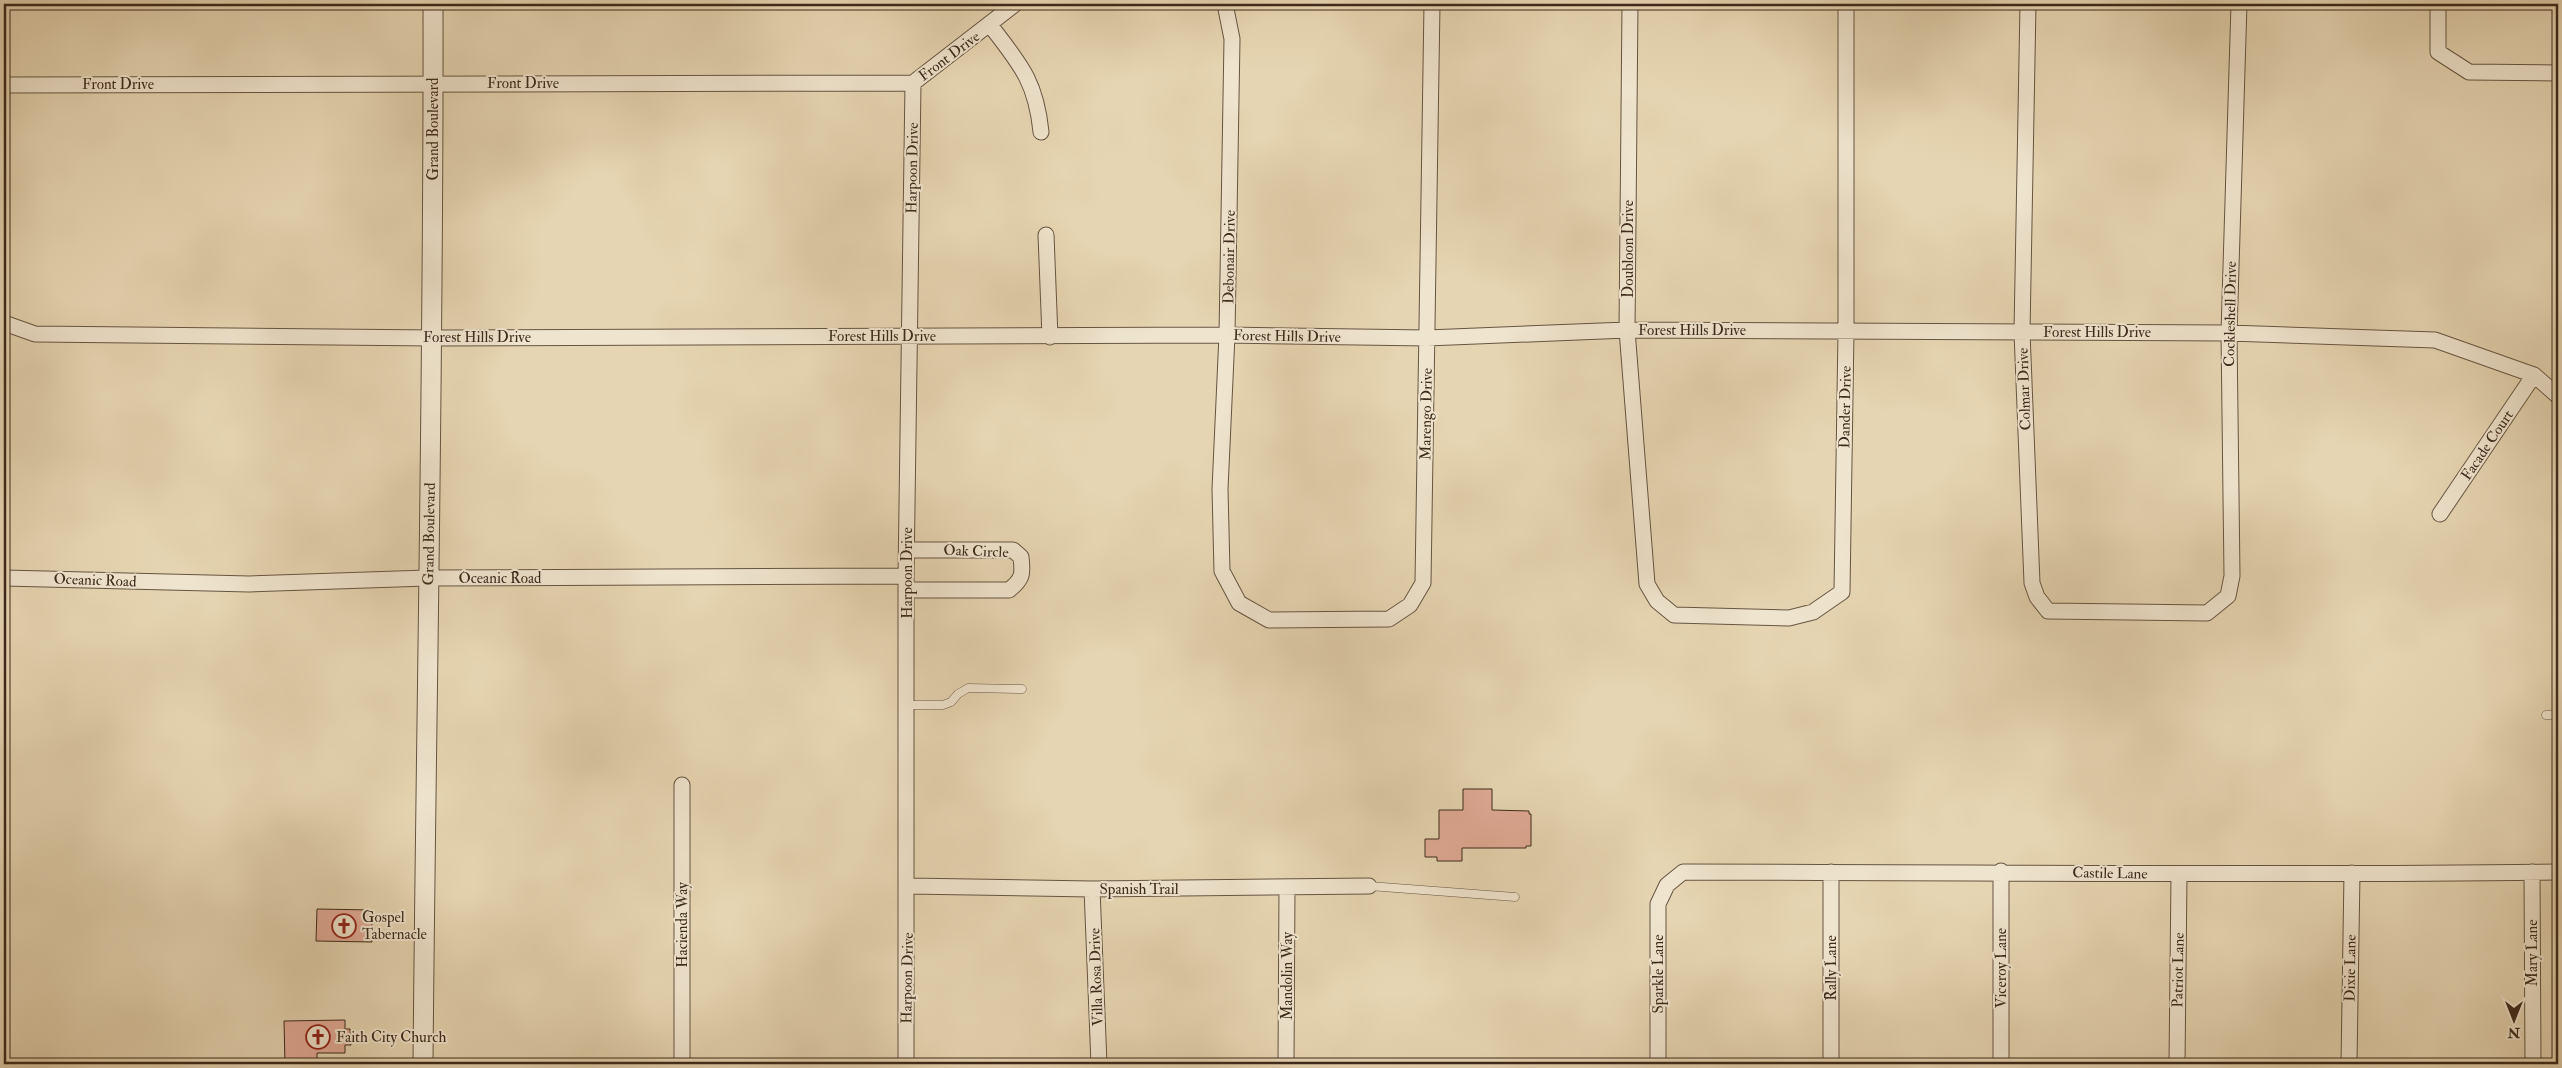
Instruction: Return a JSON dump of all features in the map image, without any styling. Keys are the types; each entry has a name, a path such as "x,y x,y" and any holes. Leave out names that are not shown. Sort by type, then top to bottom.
{"street":[{"name":"Grand Boulevard","path":"423,1064 428,578 434,338 433,4"},
{"name":"Front Drive","path":"4,85 912,83 1015,4"},
{"name":"Debonair Drive","path":"1222,571 1220,489 1227,335 1232,39 1225,4"},
{"name":"Marengo Drive","path":"1222,571 1239,603 1269,620 1389,619 1410,605 1423,583 1432,4"},
{"name":"Doubloon Drive","path":"1630,4 1627,330 1647,584"},
{"name":"Dander Drive","path":"1647,584 1657,601 1674,615 1789,618 1813,612 1842,592 1846,331 1846,4"},
{"name":"Colmar Drive","path":"2028,4 2022,332 2032,583 2037,597 2048,611 2207,613"},
{"name":"Cockleshell Drive","path":"2207,613 2228,596 2232,576 2229,333 2239,4"},
{"path":"2438,4 2438,52 2469,72 2558,73"},
{"path":"990,25 1026,73 1039,107 1041,132"},
{"name":"Harpoon Drive","path":"906,1064 908,886 906,583 912,83"},
{"path":"1046,235 1050,336"},
{"name":"Forest Hills Drive","path":"4,323 34,334 434,338 1227,335 1427,338 1627,330 2229,333 2435,340 2534,375 2558,396"},
{"name":"Facade Court","path":"2440,514 2534,375"},
{"name":"Oak Circle","path":"906,583 1009,590 1019,583 1022,572 1021,557 1013,550 907,550"},
{"name":"Oceanic Road","path":"4,578 249,584 428,578 906,583"},
{"name":"Hacienda Way","path":"682,785 682,1064"},
{"name":"Castile Lane","path":"1667,885 1683,872 2001,871 2179,875 2558,872"},
{"name":"Viceroy Lane","path":"2001,871 2001,1064"},
{"name":"Rally Lane","path":"1831,872 1831,1064"},
{"name":"Mary Lane","path":"2532,872 2533,1064"},
{"name":"Dixie Lane","path":"2349,1064 2352,873"},
{"name":"Patriot Lane","path":"2177,1064 2179,875"},
{"name":"Sparkle Lane","path":"1658,1064 1658,904 1667,885"},
{"name":"Spanish Trail","path":"908,886 1092,889 1370,886"},
{"name":"Mandolin Way","path":"1286,1064 1287,888"},
{"name":"Villa Rosa Drive","path":"1092,889 1099,1064"}],"lane":[{"path":"907,705 943,705 951,702 958,694 968,688 1022,689"},
{"path":"2546,715 2558,715"},
{"path":"1370,886 1516,896"}],"building":[{"path":"1463,789 1492,789 1492,810 1529,811 1529,814 1531,814 1531,846 1526,846 1526,848 1462,848 1462,861 1437,861 1437,857 1425,857 1425,839 1439,839 1439,810 1463,810"},
{"name":"Gospel Tabernacle","path":"317,909 372,910 372,942 316,941"},
{"name":"Faith City Church","path":"345,1020 345,1029 350,1029 351,1045 345,1045 345,1053 317,1053 317,1064 285,1064 284,1021"}],"place":[{"name":"Gospel Tabernacle","path":"344,926"},
{"name":"Faith City Church","path":"318,1037"}]}
